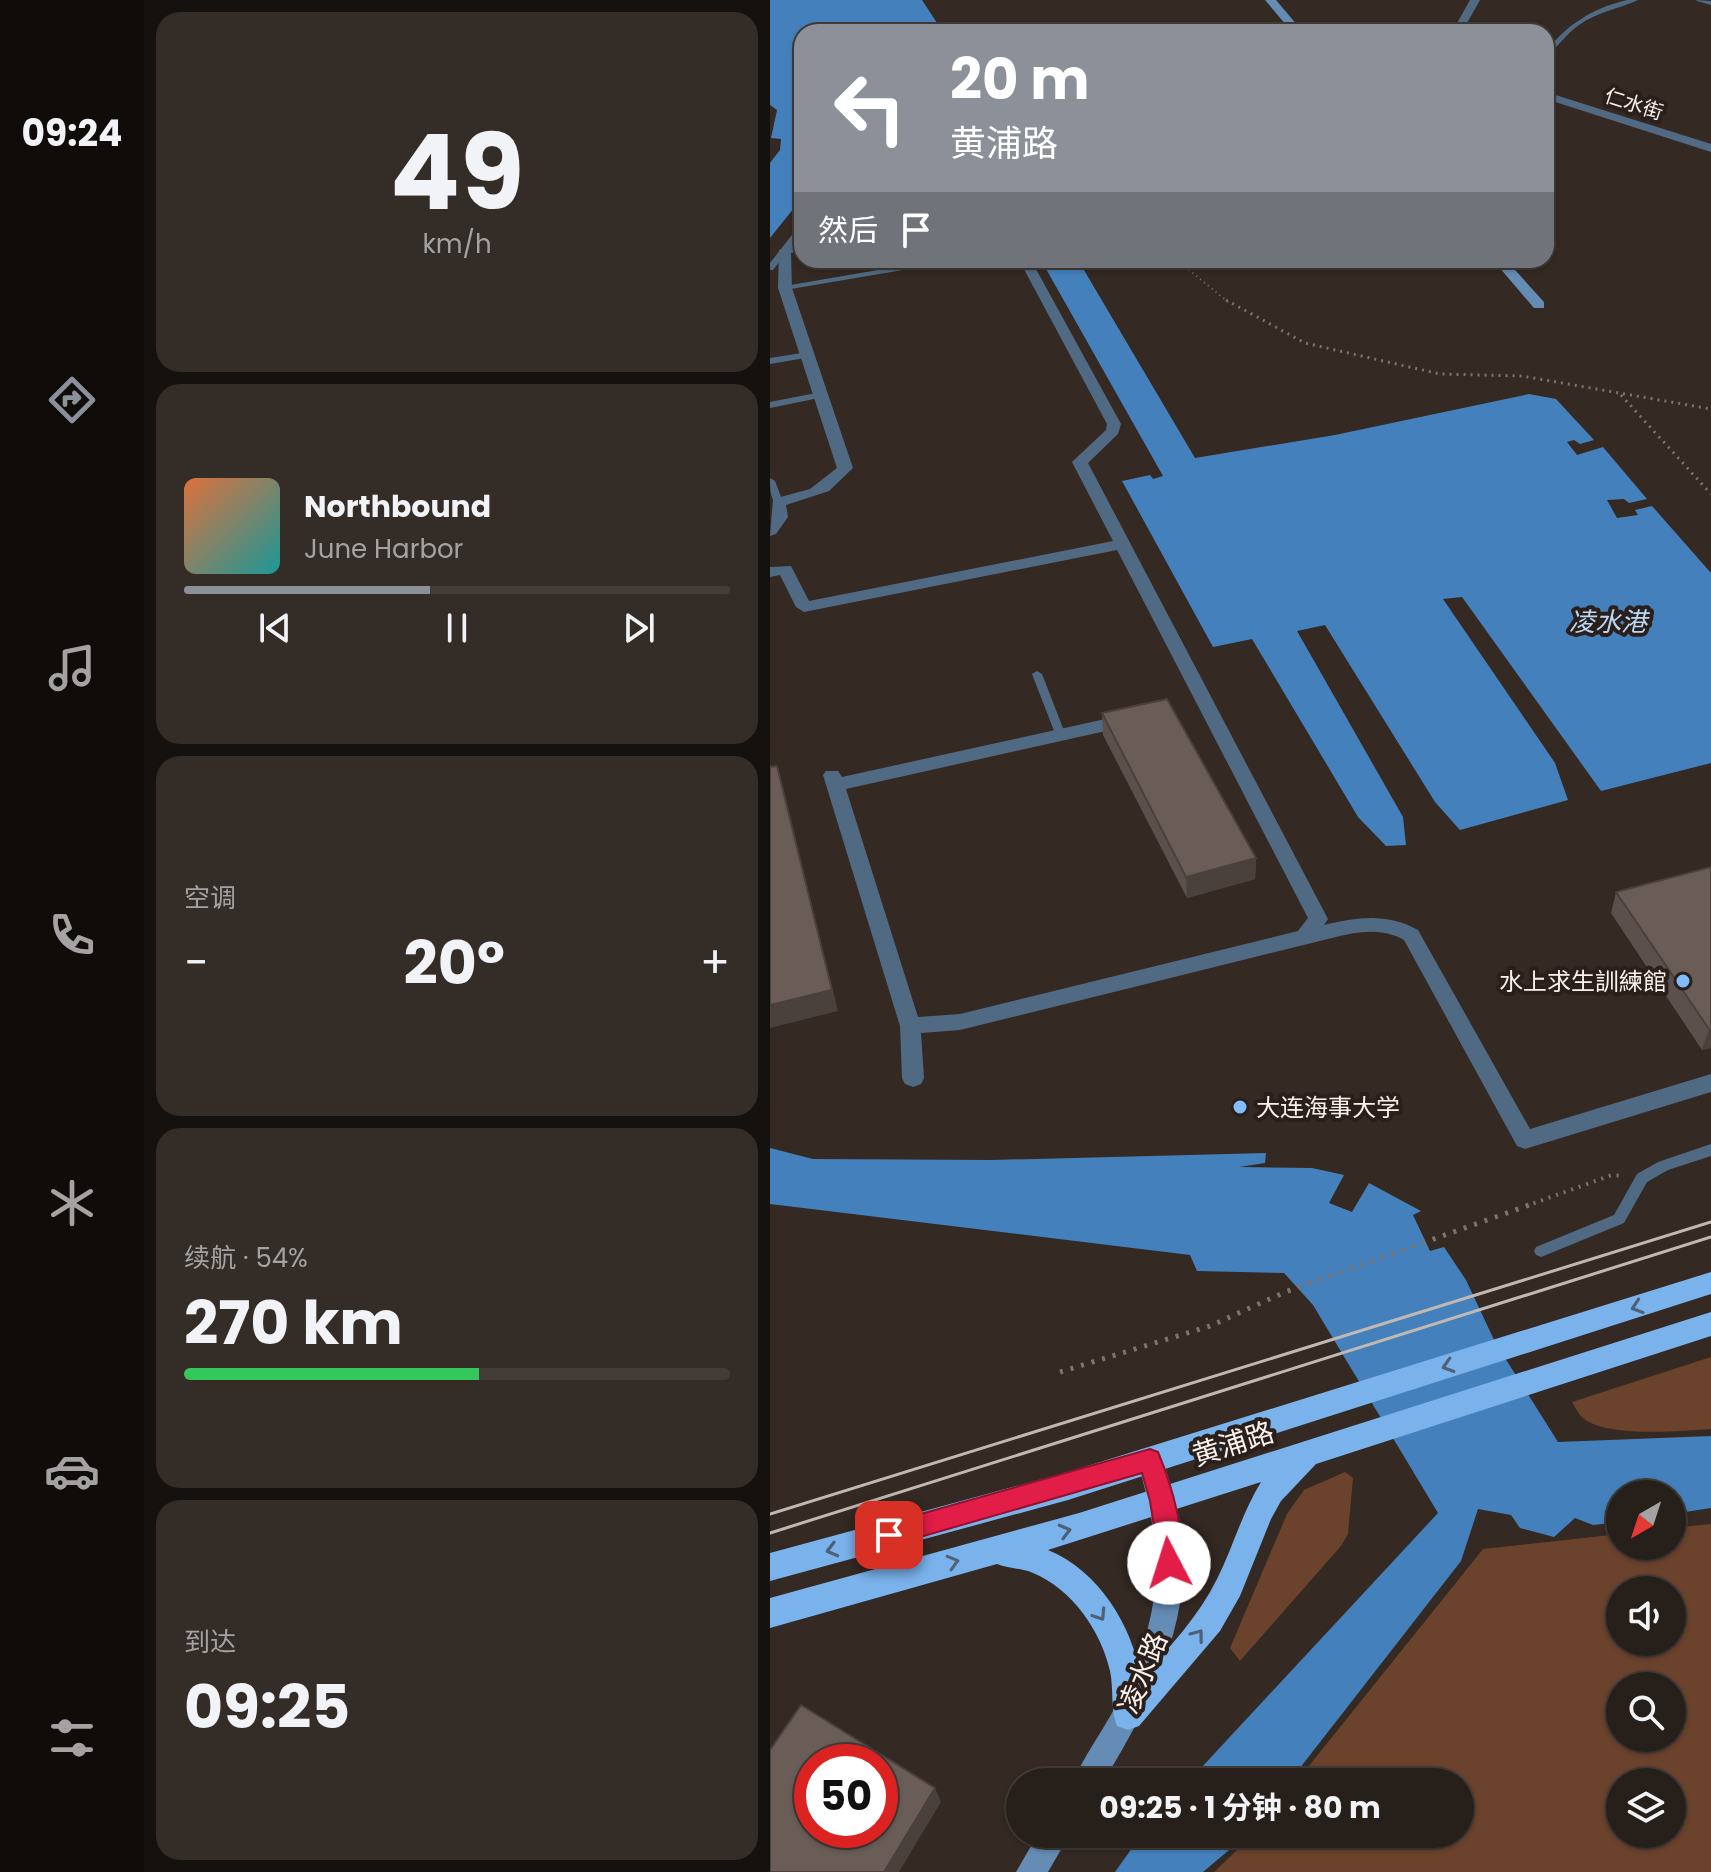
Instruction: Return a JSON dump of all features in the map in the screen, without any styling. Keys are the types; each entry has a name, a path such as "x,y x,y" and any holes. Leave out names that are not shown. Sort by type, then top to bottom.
{"highway":[{"name":"黄浦路","path":"770,1567 1068,1486 1711,1283"},
{"name":"黄浦路","path":"770,1613 1162,1501 1711,1324"},
{"path":"1128,1715 1190,1646 1218,1608 1234,1577 1257,1510 1270,1490 1291,1468 1325,1448"},
{"path":"990,1552 1020,1553 1049,1564 1074,1582 1095,1606 1114,1636 1125,1671 1128,1715"}],"main road":[{"path":"1270,0 1291,24"},
{"path":"1506,268 1539,305"},
{"name":"凌水路","path":"1096,1768 1128,1715 1162,1630 1169,1582 1170,1544 1150,1460"},
{"path":"1031,1872 1046,1848"}],"street":[{"path":"1461,24 1475,0"},
{"name":"仁水街","path":"1554,98 1711,148"},
{"path":"770,531 780,517 778,502 808,496 832,485 845,468 785,288 785,250 794,248"},
{"path":"1029,268 1114,424 1113,431 1080,462 1318,919 1305,937"},
{"path":"770,572 785,569 804,607 1122,544"},
{"path":"913,1078 910,1026 834,780 1143,717"},
{"path":"910,1026 960,1022 1305,937 1383,922 1399,926 1411,935 1525,1140 1711,1083"}],"lane":[{"path":"1554,47 1580,20 1600,8 1635,0"},
{"path":"1699,0 1711,3"},
{"path":"770,268 794,238"},
{"path":"785,288 903,268"},
{"path":"770,361 808,355"},
{"path":"770,405 821,395"},
{"path":"770,481 778,502"},
{"path":"1037,674 1061,736"},
{"path":"1541,1251 1619,1219 1642,1178 1663,1166 1711,1150"}],"path":[{"path":"1187,268 1231,304 1305,343 1440,374 1522,376 1711,409"},
{"path":"1621,395 1711,494"},
{"path":"1060,1372 1210,1326 1285,1292 1612,1175 1642,1178"}],"shaded area":[{"path":"1711,1357 1711,1429 1645,1432 1609,1428 1583,1418 1572,1402"},
{"path":"1345,1472 1353,1478 1348,1534 1341,1546 1240,1661 1230,1648 1287,1514 1304,1490"},
{"path":"1711,1524 1711,1872 1214,1872 1239,1848 1474,1848 1474,1768 1307,1768 1483,1549 1606,1536 1606,1560 1686,1560 1686,1527"}],"water":[{"path":"770,0 922,0 938,24 794,24 794,208 770,238 770,163 780,150 781,139 771,138 777,110 770,105"},
{"name":"凌水港","path":"1046,268 1083,268 1195,458 1335,435 1529,394 1556,399 1594,440 1580,444 1574,440 1567,442 1577,455 1603,447 1647,499 1629,503 1624,499 1607,500 1617,518 1638,515 1635,510 1652,506 1711,573 1711,763 1601,791 1462,597 1443,599 1555,763 1568,800 1460,830 1435,802 1325,625 1297,631 1403,817 1406,845 1386,846 1358,817 1252,639 1213,647 1122,481 1150,475 1153,479 1163,476"},
{"path":"770,1148 813,1159 992,1160 1266,1153 1265,1163 1239,1167 1312,1168 1344,1175 1329,1203 1352,1212 1369,1183 1421,1211 1413,1215 1430,1251 1444,1247 1466,1280 1495,1342 1558,1442 1711,1436 1711,1508 1686,1512 1686,1480 1606,1480 1606,1524 1593,1525 1575,1518 1554,1537 1520,1528 1511,1515 1478,1509 1461,1561 1300,1768 1201,1768 1438,1513 1313,1305 1284,1273 1197,1271 1190,1255 770,1204"},
{"path":"1132,1848 1231,1848 1203,1872 1115,1872"}],"building":[{"path":"1167,699 1256,858 1186,877 1102,713"},
{"path":"777,766 832,990 770,1005 770,767"},
{"name":"水上求生訓練館","path":"1711,867 1711,1029 1709,1029 1616,892"},
{"path":"801,1705 864,1744 794,1744 794,1848 898,1848 898,1765 935,1788 884,1872 770,1872 770,1750"}],"tram line":[{"path":"770,1514 1711,1222"},
{"path":"770,1533 1711,1237"}],"place":[{"name":"水上求生訓練館","path":"1683,981"},
{"name":"大连海事大学","path":"1240,1107"}],"route":[{"path":"889,1535 1150,1460 1170,1544 1169,1563"}]}
